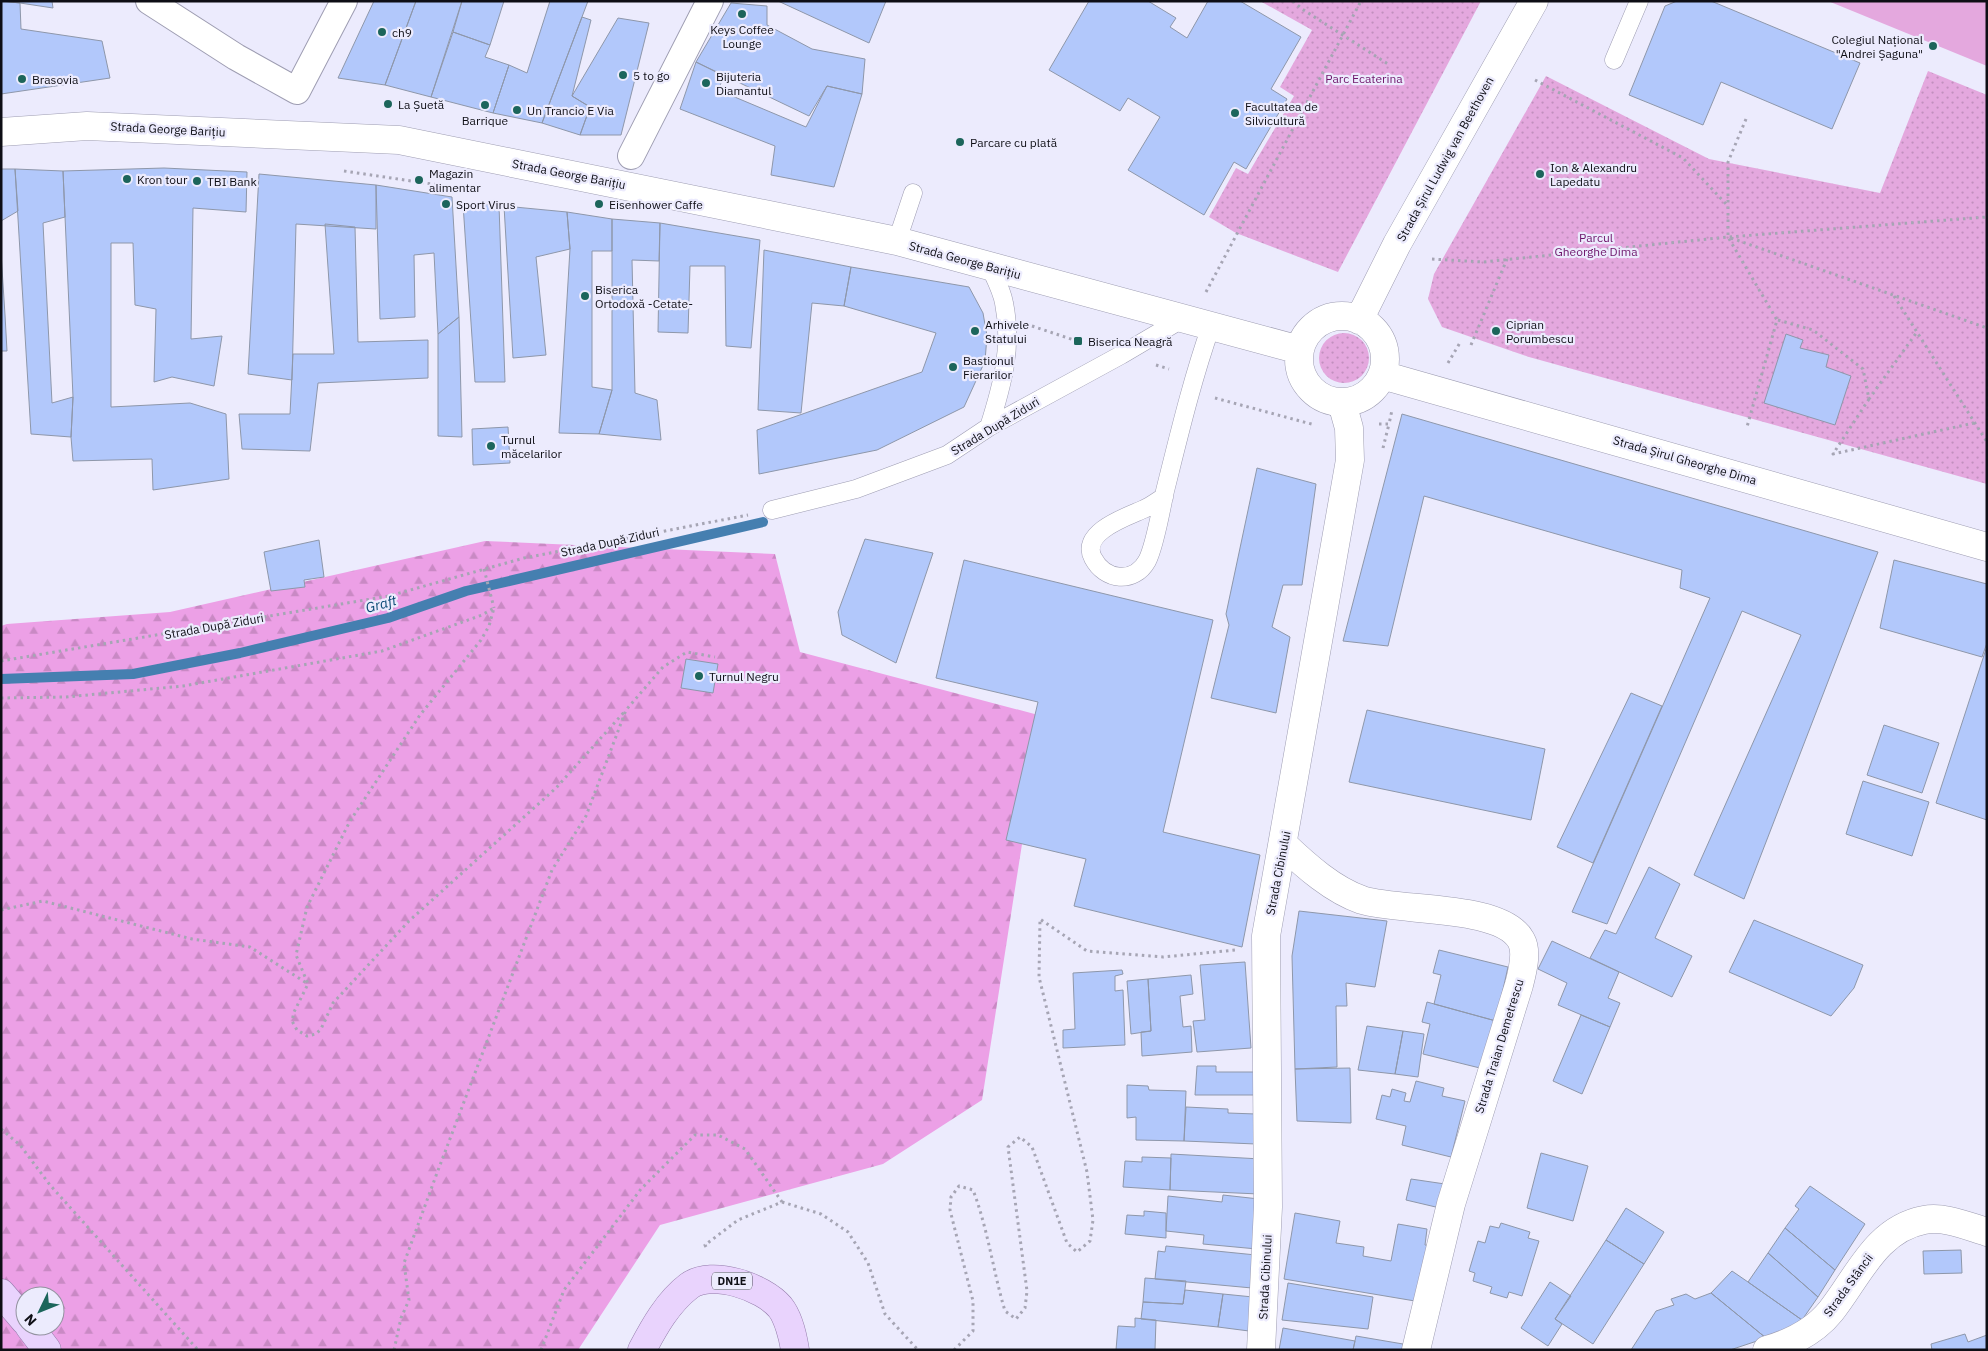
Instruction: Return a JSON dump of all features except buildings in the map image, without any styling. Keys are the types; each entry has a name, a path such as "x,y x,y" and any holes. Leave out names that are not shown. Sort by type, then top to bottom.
{"main road":[{"name":"DN1E","path":"642,1350 671,1303 691,1285 716,1279 735,1282 761,1291 780,1308 789,1327 795,1350"},
{"path":"1,1293 15,1309"},
{"path":"36,1336 47,1350"}],"street":[{"path":"149,1 236,57 297,91 344,1"},
{"path":"631,156 710,1"},
{"name":"Strada Șirul Ludwig van Beethoven","path":"1360,320 1397,244 1534,1"},
{"name":"Strada George Barițiu","path":"1,132 87,126 399,140 897,241 1300,350"},
{"path":"1340,316 1360,320 1379,337 1384,349 1385,362 1382,375 1376,386 1366,395 1355,401 1342,403 1327,400 1315,393 1305,382 1300,369 1300,350 1309,331 1318,323 1340,316"},
{"name":"Strada Șirul Gheorghe Dima","path":"1382,375 1987,547"},
{"name":"Strada Cibinului","path":"1261,1350 1268,1198 1266,952 1271,900 1284,845 1350,460 1349,428 1342,403"},
{"name":"Strada Traian Demetrescu","path":"1284,845 1342,891 1363,900 1489,919 1511,926 1523,942 1523,965 1519,985 1451,1204 1416,1350"},
{"name":"Strada Stâncii","path":"1767,1350 1784,1345 1809,1331 1830,1312 1872,1250 1895,1231 1924,1220 1949,1221 1987,1232"}],"lane":[{"path":"1614,60 1639,1"},
{"path":"897,241 913,193"},
{"path":"989,427 1003,384 1008,349 1004,302 990,267"},
{"name":"Strada După Ziduri","path":"772,510 856,490 947,455 989,427 1121,355 1182,319"},
{"path":"1164,497 1146,508 1103,528 1092,543 1091,556 1099,568 1112,577 1125,577 1141,570 1148,559 1164,497 1193,376 1211,326"}],"path":[{"path":"1294,1 1302,9 1388,64"},
{"path":"1204,294 1361,1"},
{"path":"1535,80 1683,158 1727,205"},
{"path":"1746,119 1728,162 1728,237 1777,320 1813,330 1863,369 1870,398"},
{"path":"336,170 482,191"},
{"path":"1432,259 1483,262 1507,258 1728,237 1987,217"},
{"path":"1728,237 1987,328"},
{"path":"1471,345 1507,258"},
{"path":"1894,296 1987,442"},
{"path":"1005,317 1121,355 1193,376 1205,395 1314,424 1320,428"},
{"path":"1747,427 1777,320"},
{"path":"1917,332 1870,398 1834,454 1974,423"},
{"name":"Strada După Ziduri","path":"1,660 389,596 524,558 772,510"},
{"path":"484,569 494,608 489,626 481,640 420,715 350,821 308,907 296,955 308,984 294,1012 292,1021 297,1030 307,1036 316,1034 321,1029 333,1003 409,921 556,788 663,667 687,652 715,657"},
{"path":"1,698 66,697 183,686 382,651 482,615 494,608"},
{"path":"394,1350 400,1318 409,1300 404,1263 552,870 586,816 626,710"},
{"path":"1,910 44,901 192,939 250,946 308,984"},
{"path":"954,1350 973,1331 973,1301 950,1210 951,1197 959,1186 973,1190 980,1206 991,1245 1005,1311 1016,1319 1024,1308 1027,1291 1008,1147 1020,1137 1032,1146 1066,1243 1077,1252 1090,1241 1093,1220 1087,1172 1039,977 1040,919 1087,951 1163,957 1230,952 1249,947 1266,952"},
{"path":"1,1129 20,1145 50,1185 198,1350"},
{"path":"541,1350 564,1290 641,1189 695,1136 718,1135 745,1149 782,1202 821,1214 848,1232 868,1262 884,1314 918,1350"},
{"path":"716,1279 706,1245 738,1220 782,1202"}],"green space":[{"name":"Parc Ecaterina","path":"1260,1 1481,1 1338,272 1236,233 1209,217 1236,168 1248,174 1294,96 1280,87 1312,30"},
{"path":"1828,1 1987,1 1987,66"},
{"name":"Parcul Gheorghe Dima","path":"1928,71 1987,95 1987,484 1529,357 1442,327 1428,299 1434,274 1546,76 1709,159 1880,193"},
{"path":"1339,333 1349,333 1362,340 1369,353 1369,363 1362,376 1349,383 1339,383 1330,379 1323,372 1319,363 1319,353 1323,344 1330,337"},
{"path":"485,541 775,554 800,652 1042,716 982,1100 883,1164 660,1225 578,1350 1,1350 1,626 170,612"}],"waterway":[{"name":"Graft","path":"1,679 133,674 240,653 388,618 466,591 763,522"}],"place":[{"name":"Keys Coffee Lounge","path":"742,14"},
{"name":"ch9","path":"382,32"},
{"name":"Colegiul Național \"Andrei Șaguna\"","path":"1933,46"},
{"name":"5 to go","path":"623,75"},
{"name":"Brasovia","path":"22,79"},
{"name":"Bijuteria Diamantul","path":"706,83"},
{"name":"La Șuetă","path":"388,104"},
{"name":"Barrique","path":"485,105"},
{"name":"Un Trancio E Via","path":"517,110"},
{"name":"Facultatea de Silvicultură","path":"1235,113"},
{"name":"Parcare cu plată","path":"960,142"},
{"name":"Ion & Alexandru Lapedatu","path":"1540,174"},
{"name":"Kron tour","path":"127,179"},
{"name":"Magazin alimentar","path":"419,180"},
{"name":"TBI Bank","path":"197,181"},
{"name":"Sport Virus","path":"446,204"},
{"name":"Eisenhower Caffe","path":"599,204"},
{"name":"Biserica Ortodoxă -Cetate-","path":"585,296"},
{"name":"Arhivele Statului","path":"975,331"},
{"name":"Ciprian Porumbescu","path":"1496,331"},
{"name":"Biserica Neagră","path":"1078,341"},
{"name":"Bastionul Fierarilor","path":"953,367"},
{"name":"Turnul măcelarilor","path":"491,446"},
{"name":"Turnul Negru","path":"699,676"}]}
